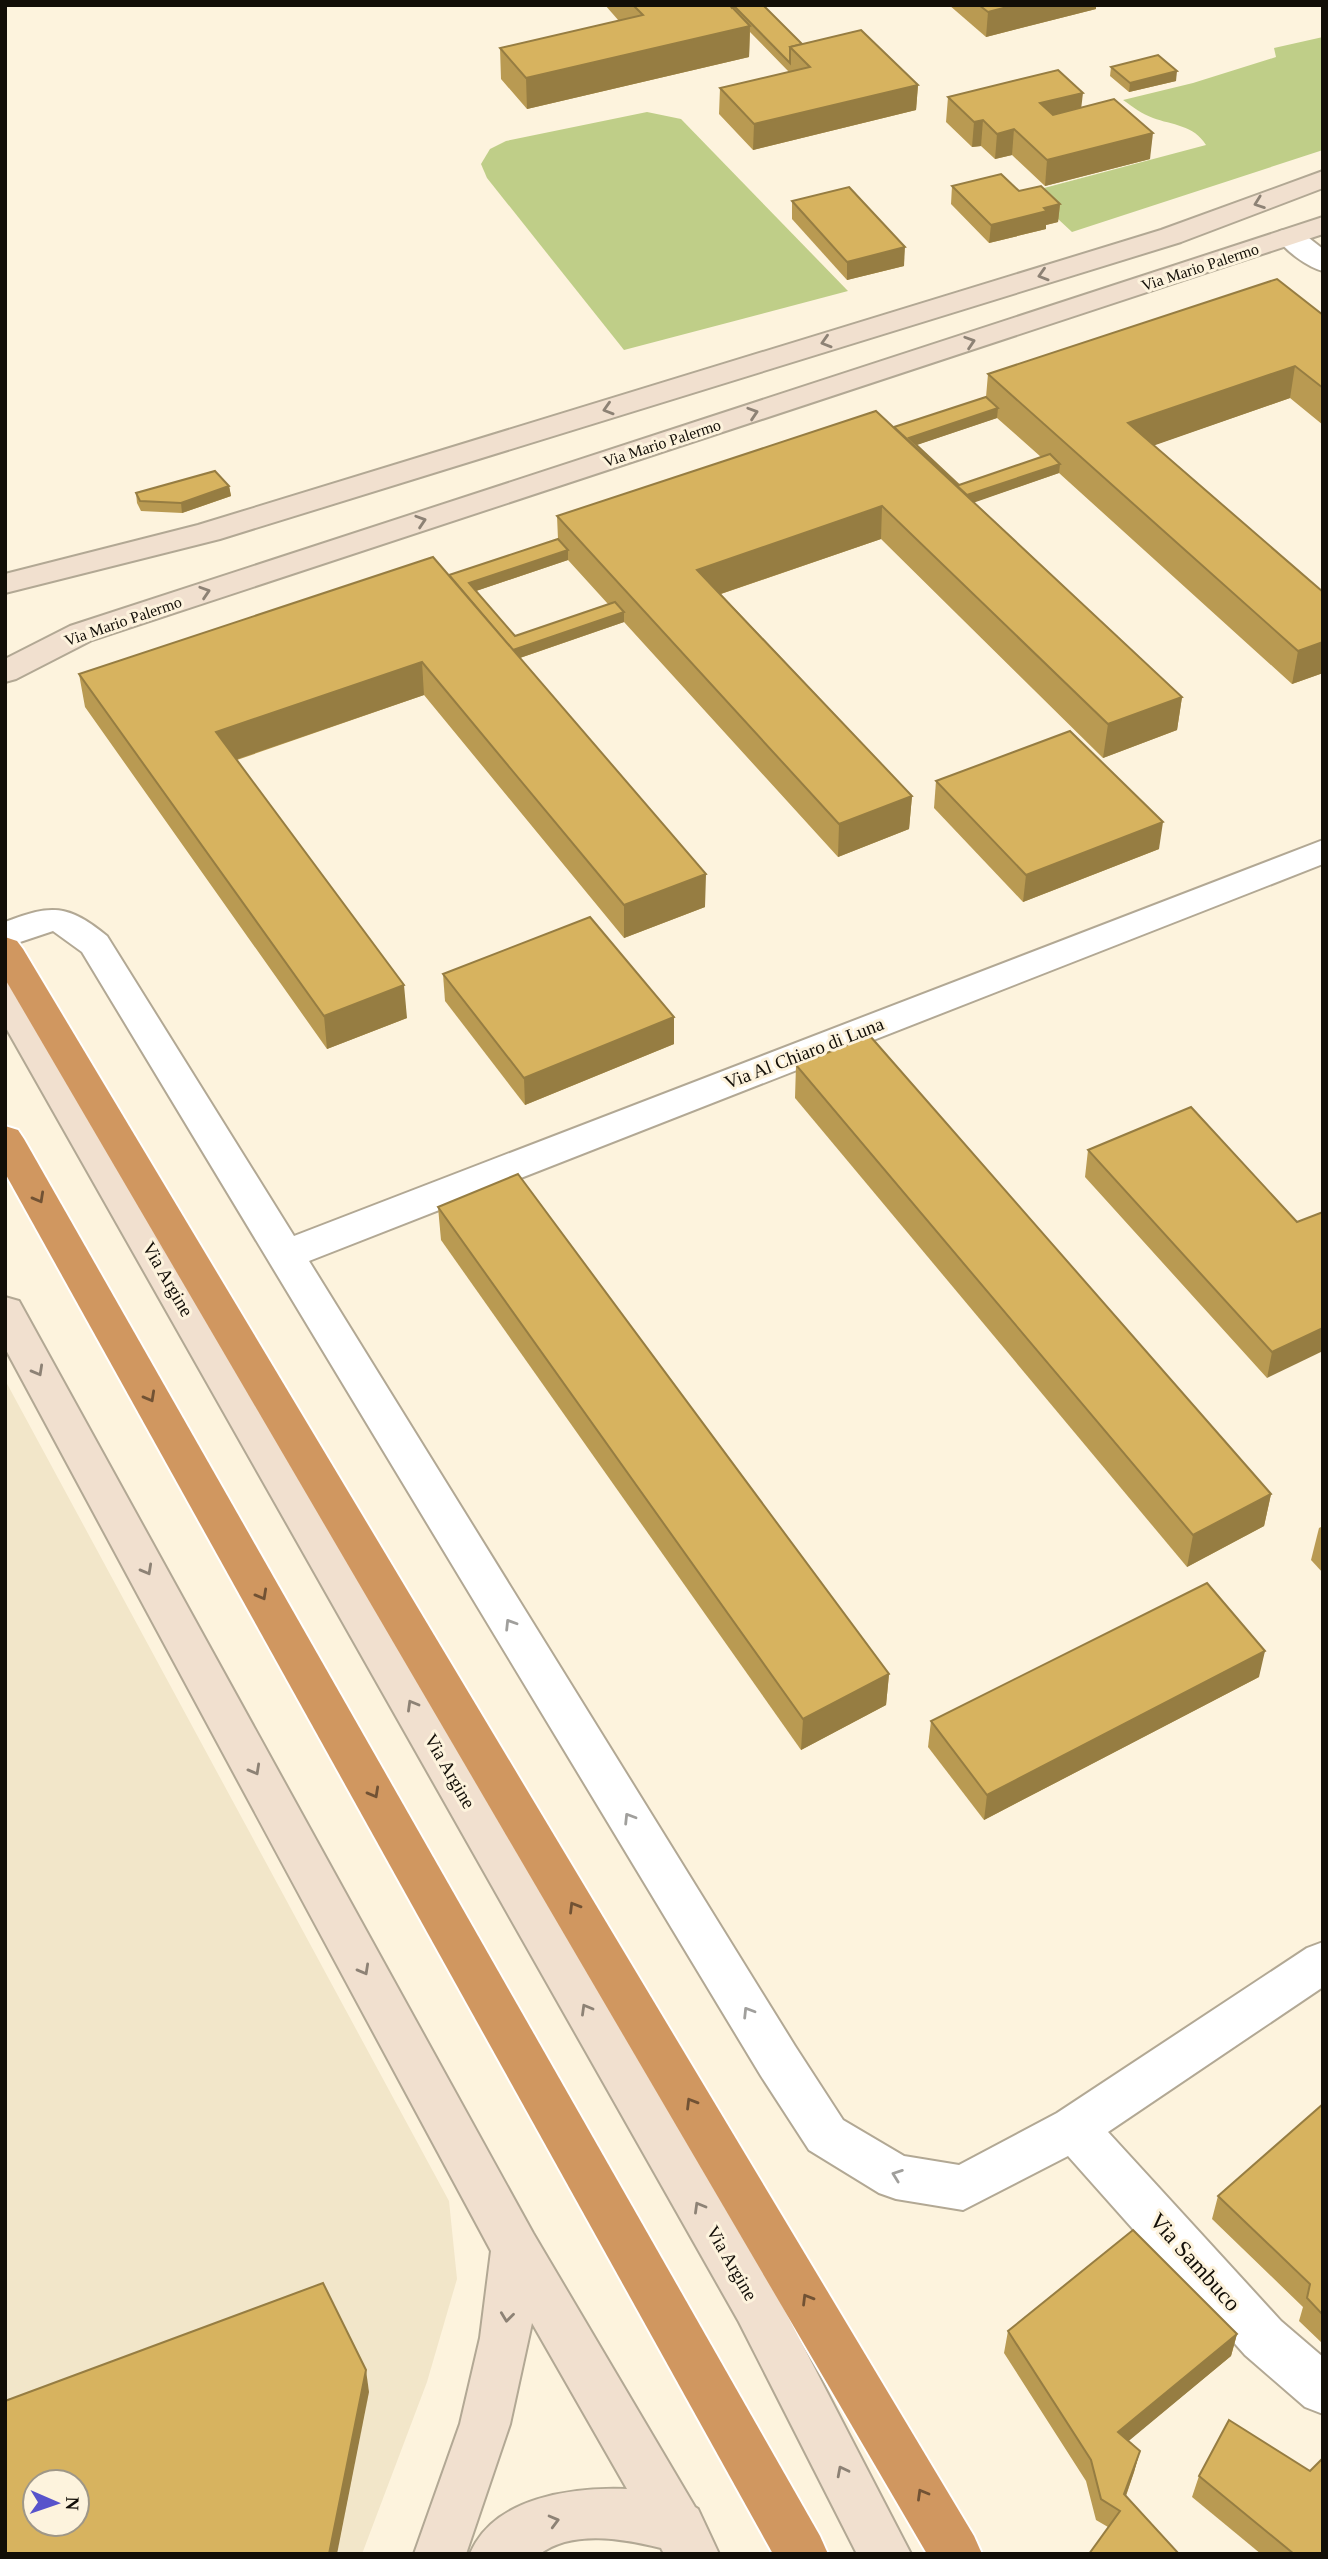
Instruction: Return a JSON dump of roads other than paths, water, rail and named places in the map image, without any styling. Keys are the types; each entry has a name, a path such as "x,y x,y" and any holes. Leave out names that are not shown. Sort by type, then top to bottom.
{"highway":[{"path":"5,949 956,2554"},
{"path":"5,1139 802,2554"}],"street":[{"path":"5,584 236,523 1171,236 1323,179"},
{"name":"Via Mario Palermo","path":"5,671 80,633 1323,225"},
{"path":"1290,237 1323,263"},
{"name":"Via Al Chiaro di Luna","path":"285,1255 1323,851"},
{"path":"5,935 49,919 67,920 95,943 734,1990 826,2136 896,2177 963,2188 1074,2128 1323,1962"},
{"name":"Via Argine","path":"5,994 756,2305 885,2554"},
{"path":"5,1311 516,2249 687,2540"},
{"name":"Via Sambuco","path":"1074,2128 1263,2338 1323,2390"},
{"path":"440,2554 485,2424 505,2338 516,2249"},
{"path":"496,2554 533,2527 580,2514 626,2514 687,2540"}]}
